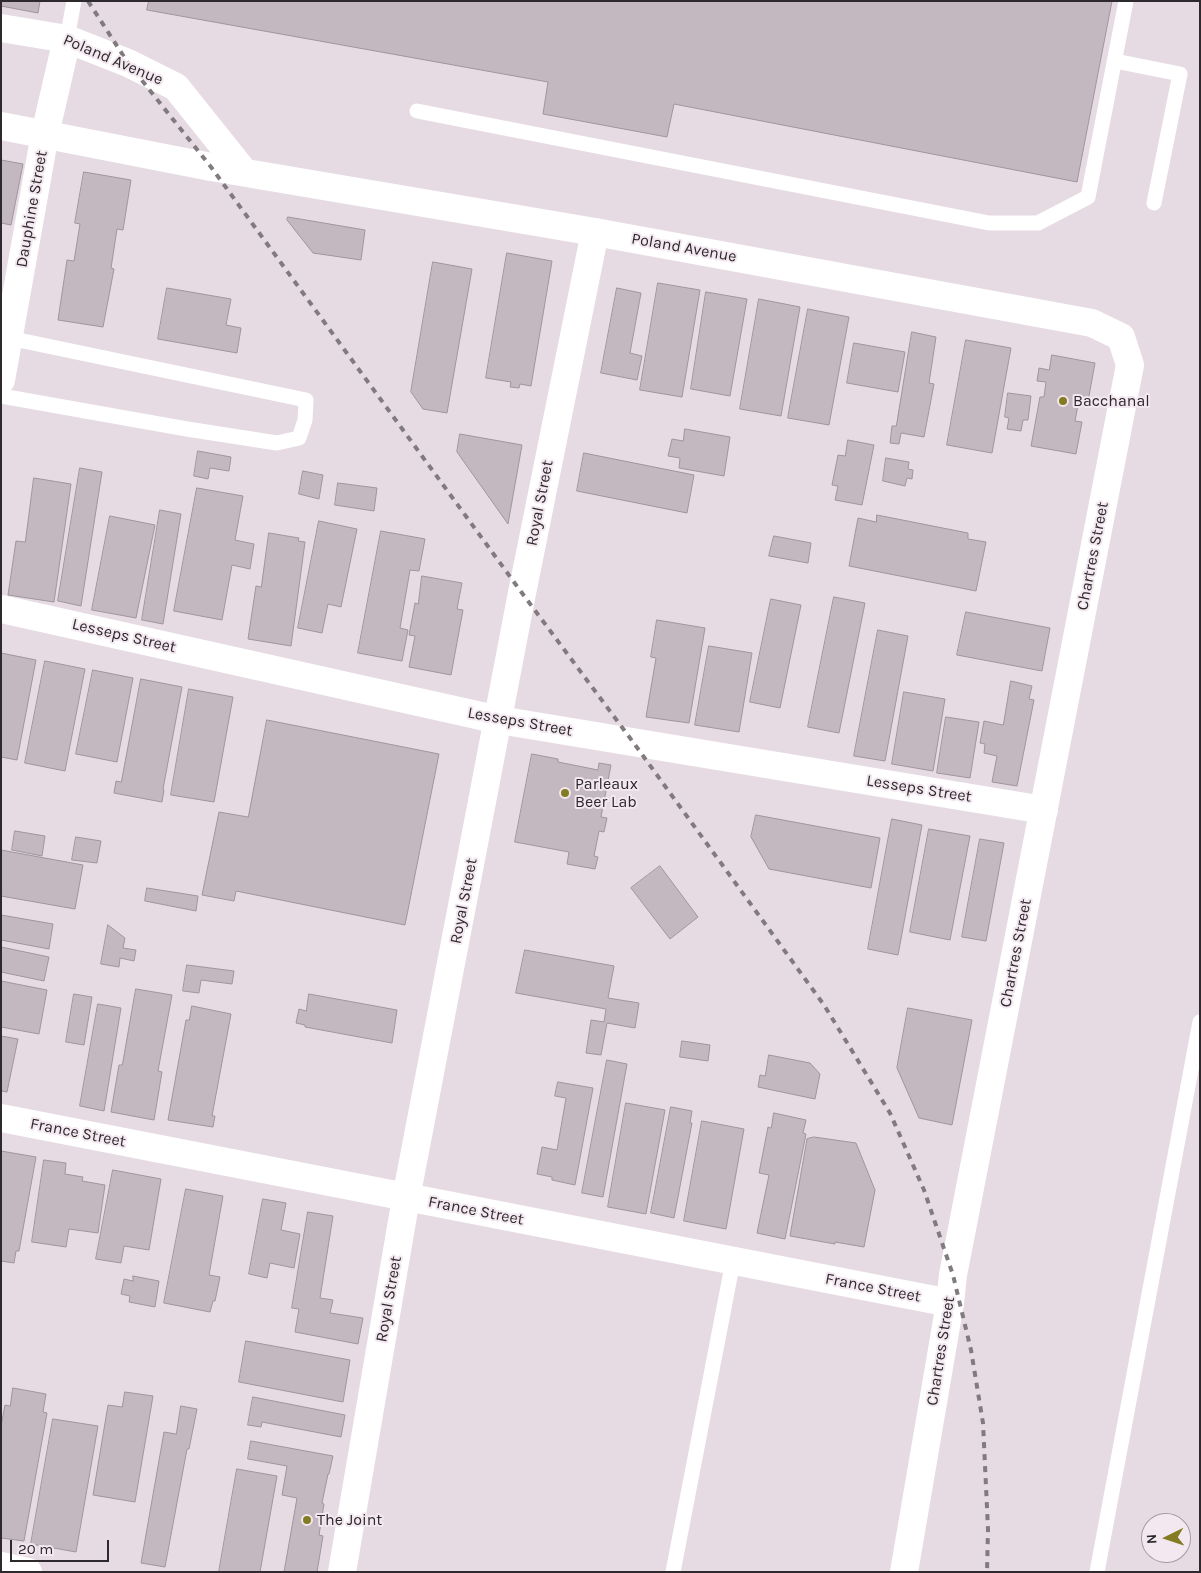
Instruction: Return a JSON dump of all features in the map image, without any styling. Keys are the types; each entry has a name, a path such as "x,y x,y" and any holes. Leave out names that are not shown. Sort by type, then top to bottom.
{"street":[{"name":"Poland Avenue","path":"1,28 67,38 176,87 244,172"},
{"name":"Dauphine Street","path":"1,380 45,134 67,38"},
{"name":"Poland Avenue","path":"1,126 244,172 595,232 1092,323 1121,337"},
{"name":"Royal Street","path":"342,1572 406,1198 522,593 595,232"},
{"name":"Chartres Street","path":"904,1572 950,1303 953,1275 1130,365 1121,337"},
{"name":"Lesseps Street","path":"1,609 498,720 1044,810"},
{"name":"France Street","path":"1,1118 950,1303"},
{"path":"1,1566 28,1572"}],"lane":[{"path":"67,38 74,1"},
{"path":"417,111 990,223 1038,223 1088,197 1126,1"},
{"path":"1115,61 1180,74 1154,203"},
{"path":"1,396 277,443 299,438 305,420 306,400 9,338"},
{"path":"1097,1572 1200,1022"},
{"path":"673,1572 733,1261"}],"building":[{"path":"1,1 40,1 38,13 1,6"},
{"path":"149,1 1112,1 1077,182 674,104 667,137 543,114 548,82 147,10"},
{"path":"1,160 23,164 11,225 1,223"},
{"path":"84,172 131,180 123,230 117,229 111,268 114,269 103,327 58,320 67,260 74,261 80,224 75,223"},
{"path":"288,217 365,230 361,260 313,253 287,220"},
{"path":"507,253 552,261 531,386 520,384 519,388 510,387 511,382 486,378"},
{"path":"433,262 472,269 447,413 423,409 411,392"},
{"path":"658,283 700,290 682,397 640,390"},
{"path":"167,288 231,299 226,325 241,328 237,353 158,339"},
{"path":"617,288 641,293 630,353 642,356 637,380 601,373"},
{"path":"706,292 747,299 730,396 691,389"},
{"path":"759,299 800,307 781,416 740,409"},
{"path":"808,309 849,317 829,425 788,418"},
{"path":"912,332 936,337 929,383 934,384 924,437 901,433 899,444 890,443 892,426 896,426"},
{"path":"966,340 1011,348 992,453 947,445"},
{"path":"854,343 905,352 898,392 847,383"},
{"name":"Bacchanal","path":"1052,355 1095,363 1087,407 1078,405 1075,421 1082,422 1076,454 1031,446 1040,397 1044,397 1046,382 1037,381 1039,368 1049,370"},
{"path":"1008,393 1031,396 1028,420 1023,420 1021,431 1007,429 1009,418 1005,417"},
{"path":"685,429 730,437 724,476 679,468 680,458 668,456 672,439 683,441"},
{"path":"460,434 522,445 508,524 457,452"},
{"path":"848,440 874,445 862,505 835,500 838,486 832,485 838,455 845,456"},
{"path":"198,451 231,457 229,471 210,468 208,479 194,476"},
{"path":"584,453 694,475 687,513 577,491"},
{"path":"886,458 909,462 908,469 913,470 912,479 907,478 905,486 883,481"},
{"path":"80,468 102,472 81,606 58,601"},
{"path":"303,471 323,475 319,499 299,494"},
{"path":"34,478 71,484 54,602 8,595 16,541 25,542"},
{"path":"338,483 377,488 374,511 335,505"},
{"path":"197,488 243,496 235,540 254,544 250,569 232,565 222,620 174,611"},
{"path":"160,510 181,514 163,624 142,620"},
{"path":"877,515 968,533 968,539 986,542 976,591 849,566 858,518 876,522"},
{"path":"110,516 155,525 136,618 92,610"},
{"path":"319,521 357,529 341,607 328,604 322,633 298,628"},
{"path":"381,531 425,539 419,571 410,570 400,628 408,630 402,661 358,653"},
{"path":"269,533 299,538 298,541 305,542 291,646 248,639 256,586 261,587"},
{"path":"774,536 811,543 808,563 769,556"},
{"path":"422,576 462,583 457,609 463,610 451,675 409,667 415,636 409,635 415,603 418,604"},
{"path":"834,597 865,603 839,733 808,727"},
{"path":"771,599 801,605 780,708 750,702"},
{"path":"966,612 1050,628 1042,671 957,655"},
{"path":"657,620 705,628 689,723 646,717 656,658 651,657"},
{"path":"878,630 908,636 885,761 854,756"},
{"path":"709,646 752,653 739,732 695,725"},
{"path":"1,653 36,660 17,760 1,757"},
{"path":"45,661 85,669 65,771 25,763"},
{"path":"93,670 133,678 117,762 76,754"},
{"path":"141,679 182,687 162,802 114,793 116,781 121,782"},
{"path":"1011,681 1032,686 1029,699 1034,700 1017,786 992,782 997,756 984,753 985,744 980,743 984,721 1003,725"},
{"path":"189,689 233,697 214,802 171,795"},
{"path":"904,692 945,699 933,771 892,764"},
{"path":"946,717 979,722 970,778 937,773"},
{"path":"267,720 439,754 405,925 236,891 234,901 202,895 219,812 248,817"},
{"name":"Parleaux Beer Lab","path":"532,754 558,759 558,762 598,770 599,763 611,765 601,817 607,818 604,832 599,831 594,856 598,857 595,869 567,864 569,852 515,842"},
{"path":"756,815 880,838 871,888 769,869 751,837"},
{"path":"892,819 922,825 898,955 868,949"},
{"path":"929,829 970,836 950,940 910,932"},
{"path":"15,831 45,836 42,856 12,850"},
{"path":"76,837 101,841 97,863 72,860"},
{"path":"980,839 1004,843 986,941 962,937"},
{"path":"1,850 83,865 75,909 1,896"},
{"path":"660,866 698,917 670,939 631,888"},
{"path":"147,888 198,896 196,911 145,901"},
{"path":"1,915 53,924 49,949 1,940"},
{"path":"108,925 125,938 123,948 136,950 134,961 120,958 119,967 101,964"},
{"path":"1,947 49,957 44,981 1,972"},
{"path":"525,950 614,966 608,998 639,1003 635,1028 607,1023 601,1055 586,1053 591,1020 604,1022 606,1009 516,993"},
{"path":"187,965 234,971 232,984 201,980 199,993 183,991"},
{"path":"1,981 47,990 39,1034 1,1027"},
{"path":"136,989 172,995 158,1071 162,1072 154,1120 111,1112 119,1065 122,1065"},
{"path":"74,994 92,997 84,1045 66,1042"},
{"path":"309,994 397,1010 392,1043 305,1027 305,1025 296,1023 299,1009 306,1011"},
{"path":"98,1004 121,1008 104,1111 80,1106"},
{"path":"192,1006 231,1014 212,1116 215,1116 213,1127 168,1120 186,1020 189,1020"},
{"path":"908,1008 972,1020 952,1125 919,1118 897,1068"},
{"path":"1,1036 18,1039 7,1092 1,1091"},
{"path":"682,1041 710,1045 708,1061 680,1057"},
{"path":"769,1055 810,1063 820,1074 815,1099 758,1087 760,1075 765,1076"},
{"path":"607,1060 627,1064 603,1197 582,1193"},
{"path":"558,1082 593,1088 575,1185 552,1180 552,1177 537,1174 542,1147 557,1150 566,1098 555,1096"},
{"path":"626,1103 665,1110 646,1214 608,1207"},
{"path":"671,1107 692,1111 690,1123 692,1123 674,1218 651,1213"},
{"path":"774,1113 806,1120 803,1133 806,1134 785,1239 757,1233 769,1175 759,1173 768,1127 771,1128"},
{"path":"702,1121 744,1129 726,1229 684,1221"},
{"path":"814,1137 856,1143 875,1190 864,1247 790,1236 807,1139"},
{"path":"1,1151 36,1157 19,1251 16,1251 14,1263 1,1261"},
{"path":"44,1160 66,1163 65,1174 83,1177 82,1181 105,1185 98,1233 69,1229 66,1247 32,1242"},
{"path":"113,1170 161,1179 149,1250 124,1246 121,1263 96,1259"},
{"path":"186,1189 223,1196 209,1275 220,1277 215,1301 213,1301 210,1312 164,1303"},
{"path":"263,1199 286,1203 281,1230 300,1234 294,1268 270,1263 267,1278 249,1274"},
{"path":"308,1212 333,1216 320,1298 333,1300 330,1313 363,1318 358,1344 295,1332 299,1309 292,1308"},
{"path":"133,1276 159,1281 155,1307 129,1302 130,1296 121,1294 124,1279 133,1281"},
{"path":"246,1341 350,1360 343,1402 239,1382"},
{"path":"13,1388 46,1394 43,1412 47,1413 24,1541 1,1538 1,1426 5,1405 10,1406"},
{"path":"125,1392 153,1396 135,1502 93,1495 108,1405 122,1407"},
{"path":"253,1397 345,1415 341,1437 262,1422 261,1427 248,1425"},
{"path":"181,1406 197,1409 189,1449 187,1449 165,1567 141,1563 164,1432 176,1434"},
{"path":"53,1419 98,1426 76,1552 31,1544"},
{"name":"The Joint","path":"251,1441 333,1456 322,1503 324,1504 319,1535 323,1536 317,1572 284,1572 297,1498 282,1495 287,1466 248,1459"},
{"path":"237,1469 277,1476 260,1572 219,1572"}],"railway":[{"path":"88,1 128,63 211,167 824,1005 890,1113 924,1190 953,1275 971,1350 983,1423 988,1529 987,1572"}],"place":[{"name":"Bacchanal","path":"1063,401"},
{"name":"Parleaux Beer Lab","path":"565,793"},
{"name":"The Joint","path":"307,1520"}]}
